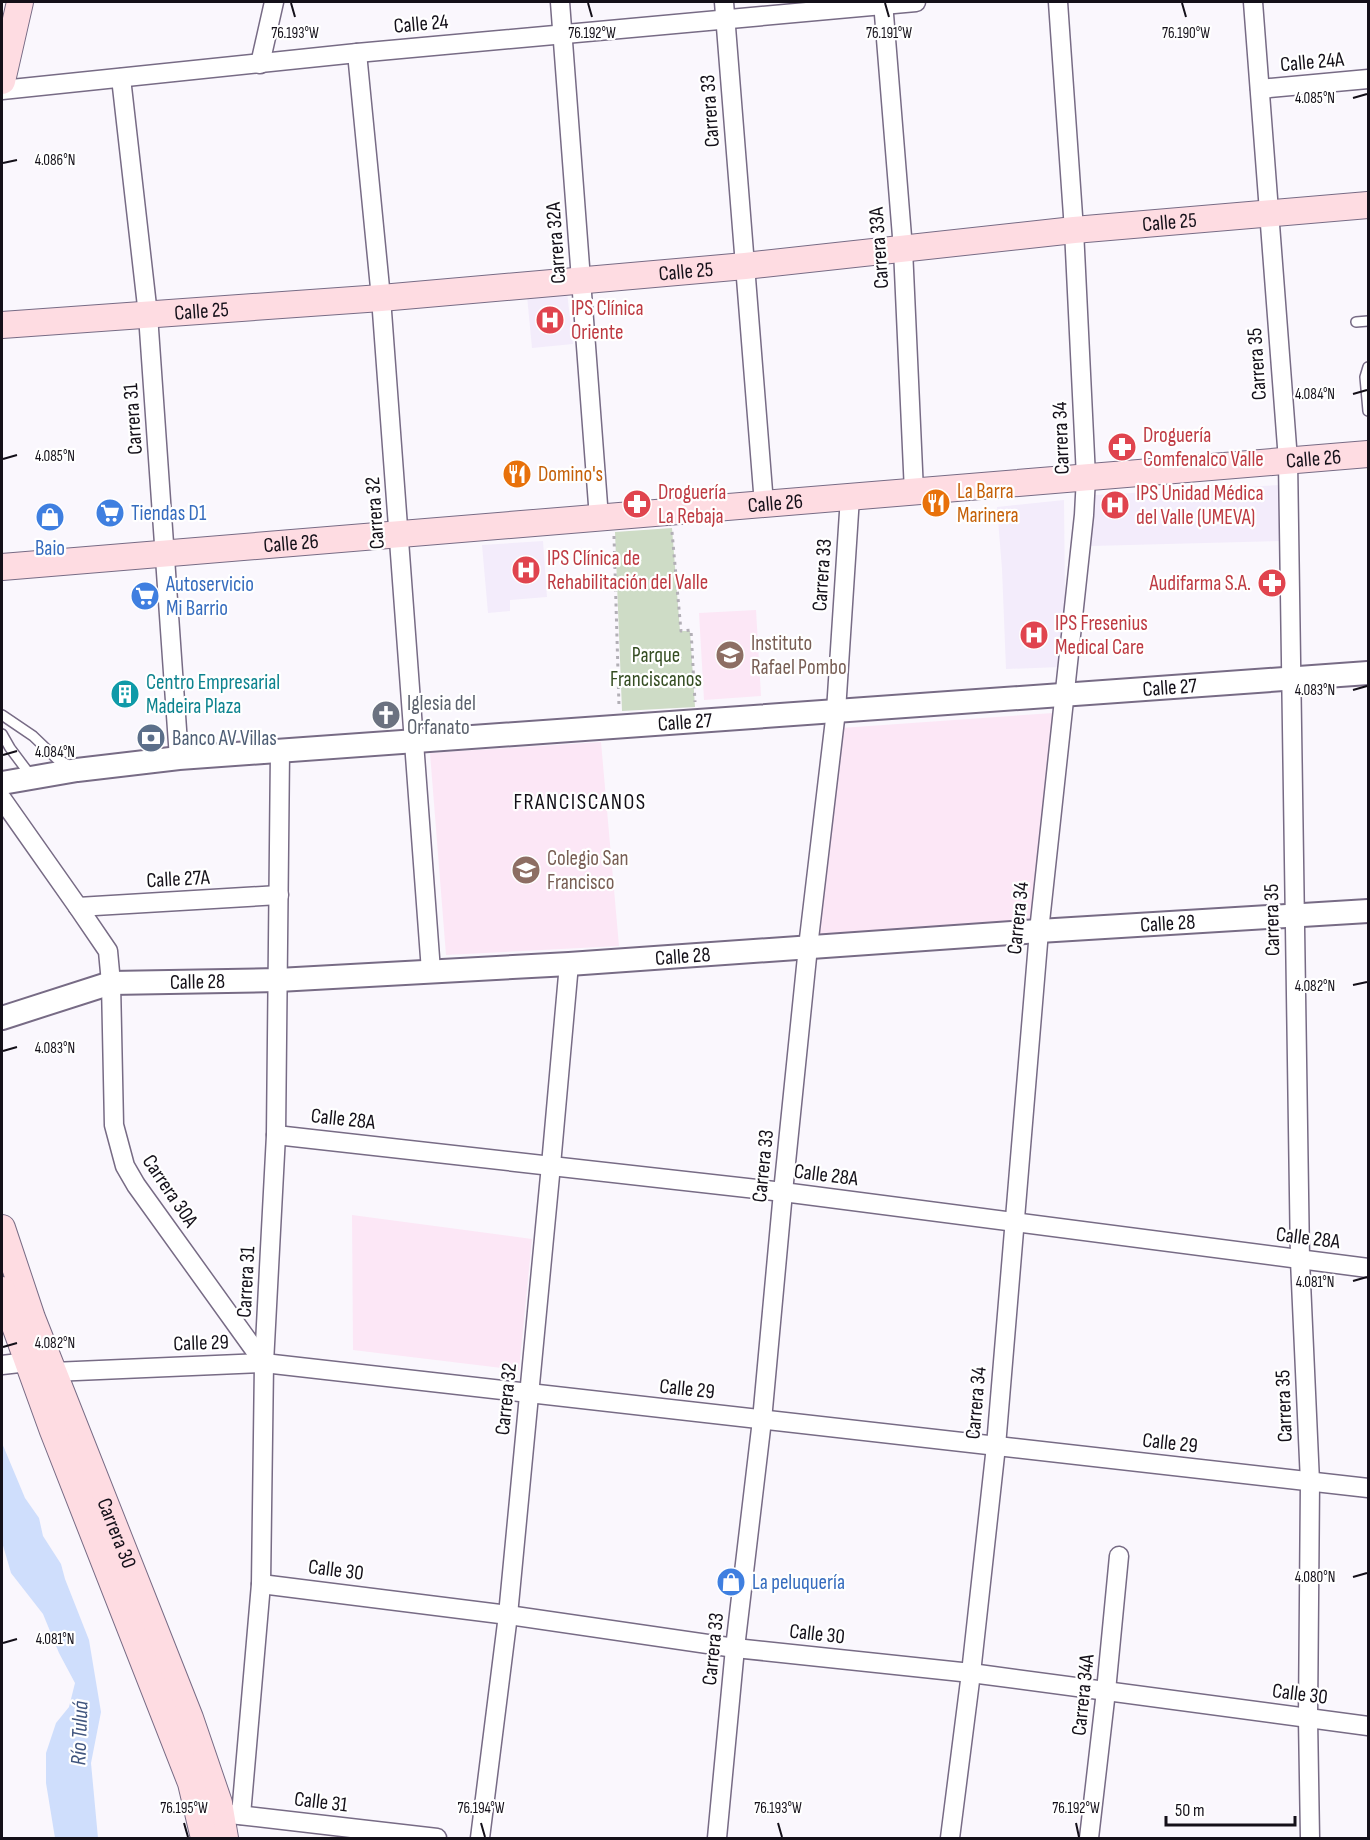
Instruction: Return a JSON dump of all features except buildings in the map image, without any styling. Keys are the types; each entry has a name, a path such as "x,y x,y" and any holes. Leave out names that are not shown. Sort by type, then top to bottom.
{"main road":[{"path":"2,81 20,2"},
{"name":"Calle 25","path":"2,325 381,298 745,266 1074,231 1368,205"},
{"name":"Calle 26","path":"2,567 1368,454"},
{"name":"Carrera 30","path":"2,1228 32,1318 190,1718 220,1813 225,1839"},
{"name":"Carrera 30","path":"2,1290 53,1431 191,1783 220,1813"},
{"name":"Carrera 30","path":"204,1839 220,1813"}],"street":[{"path":"261,64 274,2"},
{"name":"Carrera 32A","path":"560,2 581,280 607,517"},
{"name":"Calle 24","path":"2,90 563,33 725,10 916,2"},
{"name":"Carrera 34","path":"950,1839 996,1446 1038,931 1084,515 1086,477 1074,231 1058,2"},
{"name":"Carrera 35","path":"1253,2 1288,460 1300,1260 1310,1482 1308,1718 1310,1839"},
{"name":"Carrera 33A","path":"884,3 903,249 914,492"},
{"name":"Carrera 33","path":"725,10 764,504"},
{"name":"Carrera 32","path":"357,53 381,298 431,971"},
{"name":"Carrera 31","path":"121,78 148,315 179,758"},
{"name":"Calle 24A","path":"1260,89 1368,79"},
{"name":"Carrera 33","path":"717,1839 735,1648 762,1420 808,947 836,711 850,497"},
{"name":"Calle 27","path":"2,783 77,770 179,758 1368,673"},
{"name":"Carrera 31","path":"220,1813 261,1584 264,1363 276,1135 280,750"},
{"name":"Carrera 30A","path":"2,799 108,951 111,983 114,1125 125,1166 264,1363"},
{"name":"Calle 27A","path":"78,907 279,896"},
{"name":"Calle 28","path":"2,1017 111,983 278,980 569,964 1038,931 1368,911"},
{"name":"Carrera 32","path":"480,1839 508,1616 569,964"},
{"name":"Calle 28A","path":"276,1135 783,1192 1368,1268"},
{"name":"Calle 29","path":"2,1365 28,1362 53,1372 264,1363 1368,1488"},
{"name":"Carrera 34A","path":"1089,1839 1119,1556"},
{"name":"Calle 30","path":"261,1584 735,1648 971,1673 1368,1726"},
{"name":"Calle 31","path":"220,1813 437,1839"}],"lane":[{"path":"1356,322 1368,321"},
{"path":"1368,367 1365,377 1368,411"},
{"path":"2,715 33,736 57,759 77,770"},
{"path":"2,734 32,777"}],"path":[{"path":"671,512 681,631 691,630 696,721"},
{"path":"607,517 620,726"}],"shaded area":[{"name":"IPS Clínica Oriente","path":"567,292 573,344 532,348 527,296"},
{"path":"1281,485 1282,541 1091,546 1094,495"},
{"path":"1064,500 1065,600 1061,667 1006,669 997,507"},
{"path":"543,541 547,597 510,600 510,611 488,613 482,545"},
{"name":"Instituto Rafael Pombo","path":"756,610 761,696 704,700 699,613"},
{"path":"1053,713 1031,925 819,937 841,728"},
{"name":"Colegio San Francisco","path":"601,742 619,946 446,955 430,753"},
{"path":"352,1215 532,1239 519,1370 353,1350"}],"green space":[{"name":"Parque Franciscanos","path":"672,528 680,631 690,631 695,707 622,711 615,532"}],"water":[{"name":"Río Tuluá","path":"2,1443 25,1498 39,1518 43,1536 61,1564 89,1640 101,1712 91,1763 98,1838 55,1838 46,1783 46,1753 56,1723 69,1707 75,1683 59,1653 43,1614 11,1573 2,1542"}],"place":[{"name":"IPS Clínica Oriente","path":"550,320"},
{"name":"Droguería Comfenalco Valle","path":"1122,447"},
{"name":"Domino's","path":"517,474"},
{"name":"La Barra Marinera","path":"936,503"},
{"name":"Droguería La Rebaja","path":"637,504"},
{"name":"IPS Unidad Médica del Valle (UMEVA)","path":"1115,505"},
{"name":"Tiendas D1","path":"110,513"},
{"name":"Baio","path":"50,517"},
{"name":"IPS Clínica de Rehabilitación del Valle","path":"526,570"},
{"name":"Audifarma S.A.","path":"1272,583"},
{"name":"Autoservicio Mi Barrio","path":"145,596"},
{"name":"IPS Fresenius Medical Care","path":"1034,635"},
{"name":"Instituto Rafael Pombo","path":"730,655"},
{"name":"Centro Empresarial Madeira Plaza","path":"125,694"},
{"name":"Iglesia del Orfanato","path":"386,715"},
{"name":"Banco AV Villas","path":"151,738"},
{"name":"Colegio San Francisco","path":"526,870"},
{"name":"La peluquería","path":"731,1582"}],"district":[{"name":"FRANCISCANOS","path":"580,802"}]}
